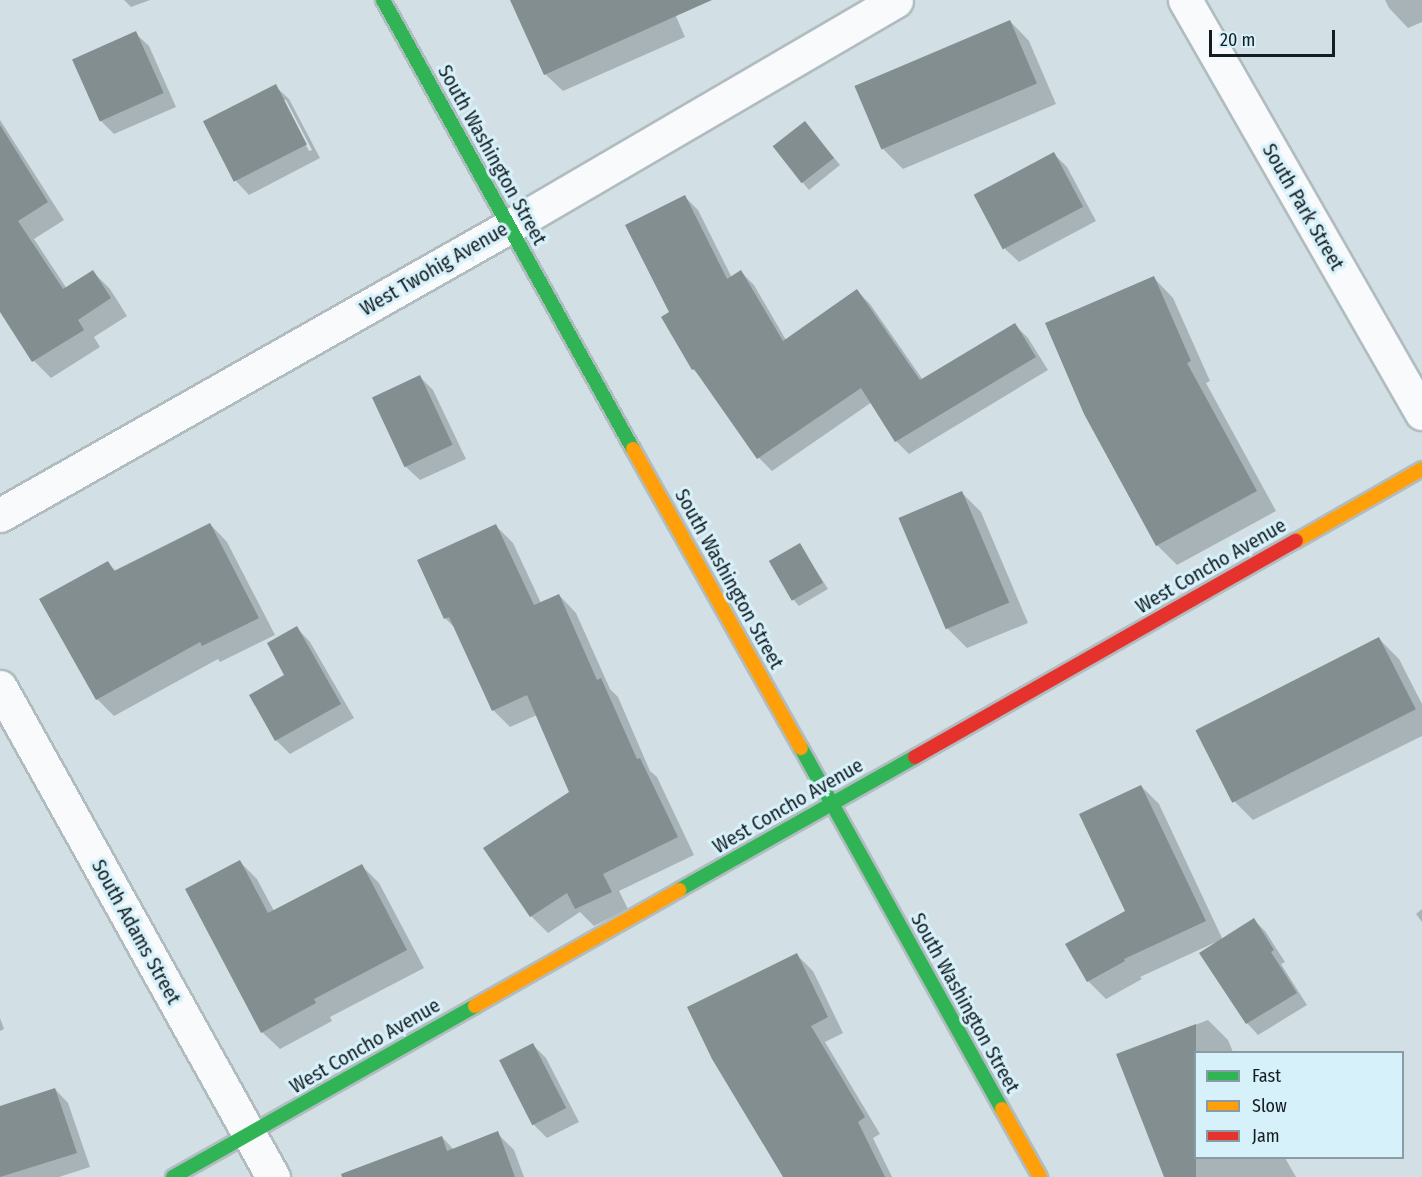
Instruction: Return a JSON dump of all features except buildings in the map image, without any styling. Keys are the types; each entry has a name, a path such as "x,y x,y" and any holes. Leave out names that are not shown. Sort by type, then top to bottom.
{"street":[{"name":"South Washington Street","path":"384,0 1040,1177"},
{"name":"West Twohig Avenue","path":"0,515 510,226 896,0"},
{"name":"South Park Street","path":"1185,0 1422,414"},
{"name":"West Concho Avenue","path":"173,1177 1422,469"},
{"name":"South Adams Street","path":"0,687 273,1177"}],"traffic: fast":[{"path":"383,0 633,449"},
{"path":"801,748 1002,1109"},
{"path":"679,890 915,757"},
{"path":"173,1177 475,1006"}],"traffic: slow":[{"path":"633,449 801,748"},
{"path":"1296,541 1422,469"},
{"path":"475,1006 679,890"},
{"path":"1002,1109 1040,1177"}],"traffic: jam":[{"path":"915,757 1296,541"}]}
